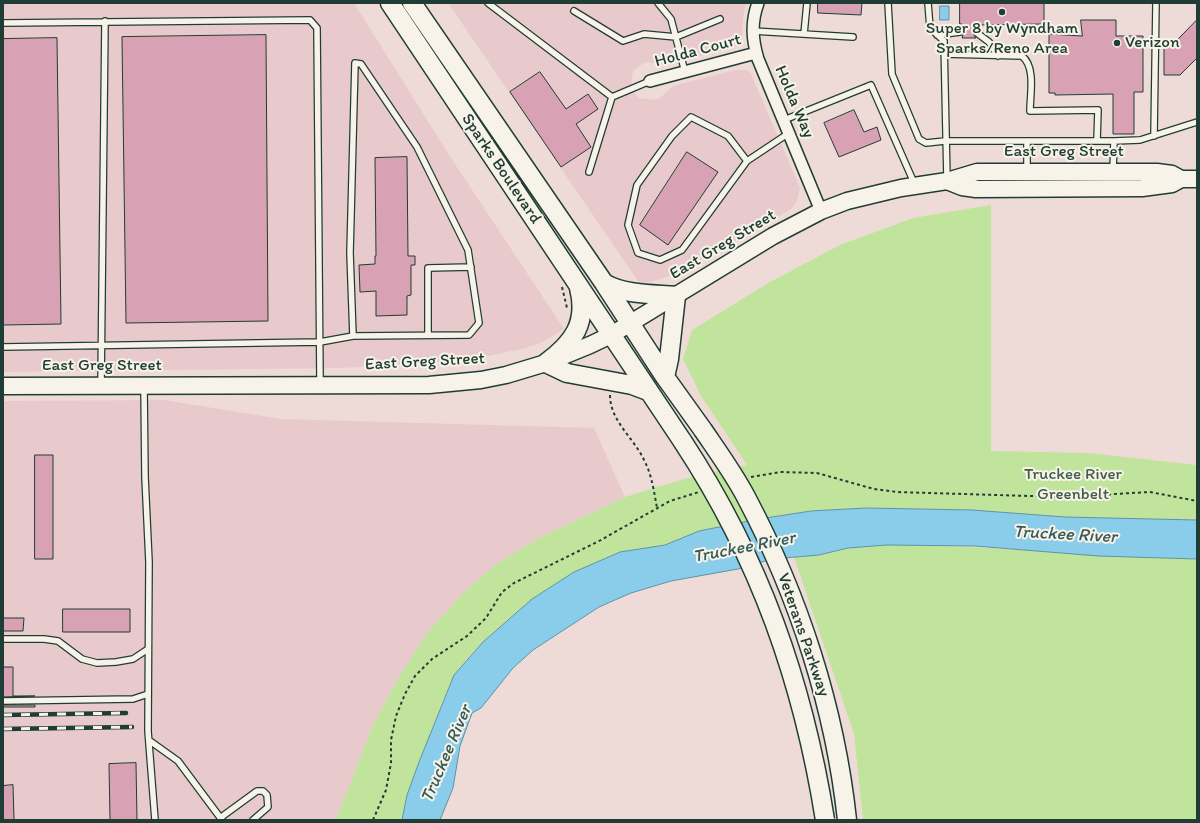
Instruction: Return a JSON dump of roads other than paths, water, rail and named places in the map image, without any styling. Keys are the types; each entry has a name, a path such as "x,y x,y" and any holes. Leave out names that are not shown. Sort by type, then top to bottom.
{"main road":[{"name":"Sparks Boulevard","path":"390,3 611,335"},
{"name":"Sparks Boulevard","path":"412,3 604,283 629,323"},
{"name":"East Greg Street","path":"3,386 429,385 481,380 521,371 546,363 611,335 774,236 822,211 874,194 947,181 977,172 1157,172 1172,174 1189,179"},
{"name":"East Greg Street","path":"947,181 962,187 976,189 1142,188 1172,184 1189,179"},
{"path":"577,283 581,298 579,324 574,335 564,349 546,363 567,373 632,385 648,391"},
{"path":"604,283 613,288 646,294 676,296 669,359 665,377"},
{"name":"Veterans Parkway","path":"629,323 703,430 746,496 786,585 807,640 830,715 848,820"},
{"name":"Veterans Parkway","path":"611,335 683,442 725,511 743,546 764,594 787,655 806,719 825,820"}],"street":[{"name":"Holda Way","path":"758,3 752,31 756,53 822,211"},
{"name":"Holda Court","path":"650,81 756,53"}],"lane":[{"path":"488,3 612,97"},
{"path":"658,3 671,19 685,72"},
{"path":"804,34 806,3"},
{"path":"888,3 892,74 918,138 926,143 946,141 1140,140 1197,122"},
{"path":"928,3 930,28 944,41 947,181"},
{"path":"1154,136 1156,3"},
{"path":"574,11 623,41 644,34 676,37 720,19"},
{"path":"3,23 310,20 317,28 320,380"},
{"path":"101,385 106,22"},
{"path":"752,31 853,37"},
{"path":"937,34 960,32"},
{"path":"977,32 989,42 998,56"},
{"path":"944,54 1022,56 1027,61 1030,68 1030,112 1098,110 1097,141"},
{"path":"3,347 320,342 353,336 469,335 479,323 468,250 417,147 361,64 355,63 350,253 353,336"},
{"path":"612,97 650,81"},
{"path":"784,120 871,85 915,186"},
{"path":"589,172 612,97"},
{"path":"747,161 728,136 691,117 672,136 637,185 628,225 638,253 660,260 682,250 747,161 789,133"},
{"path":"1027,141 1027,172"},
{"path":"1113,171 1114,141"},
{"path":"428,335 428,268 471,267"},
{"path":"144,385 145,478 149,562 148,694 155,820"},
{"path":"3,639 44,639 58,642 82,659 97,663 133,659 148,649"},
{"path":"3,701 133,699 148,694"},
{"path":"150,741 178,761 221,819 257,790 263,791 267,795 268,807 253,820"}],"water":[{"path":"940,6 949,6 949,20 940,20"},
{"name":"Truckee River","path":"867,508 972,510 1065,517 1197,520 1197,559 1098,556 975,546 887,545 848,548 819,555 772,559 738,569 671,581 631,593 599,607 533,650 513,668 481,708 472,713 460,746 453,788 440,820 402,820 407,795 454,675 483,642 532,599 574,572 620,552 665,545 699,531 759,519 811,511"}],"railway":[{"path":"3,715 126,713"},
{"path":"3,729 132,727"}],"place":[{"name":"Super 8 by Wyndham Sparks/Reno Area","path":"1002,12"},
{"name":"Verizon","path":"1117,43"}],"park label":[{"name":"Truckee River Greenbelt","path":"1073,485"}]}
